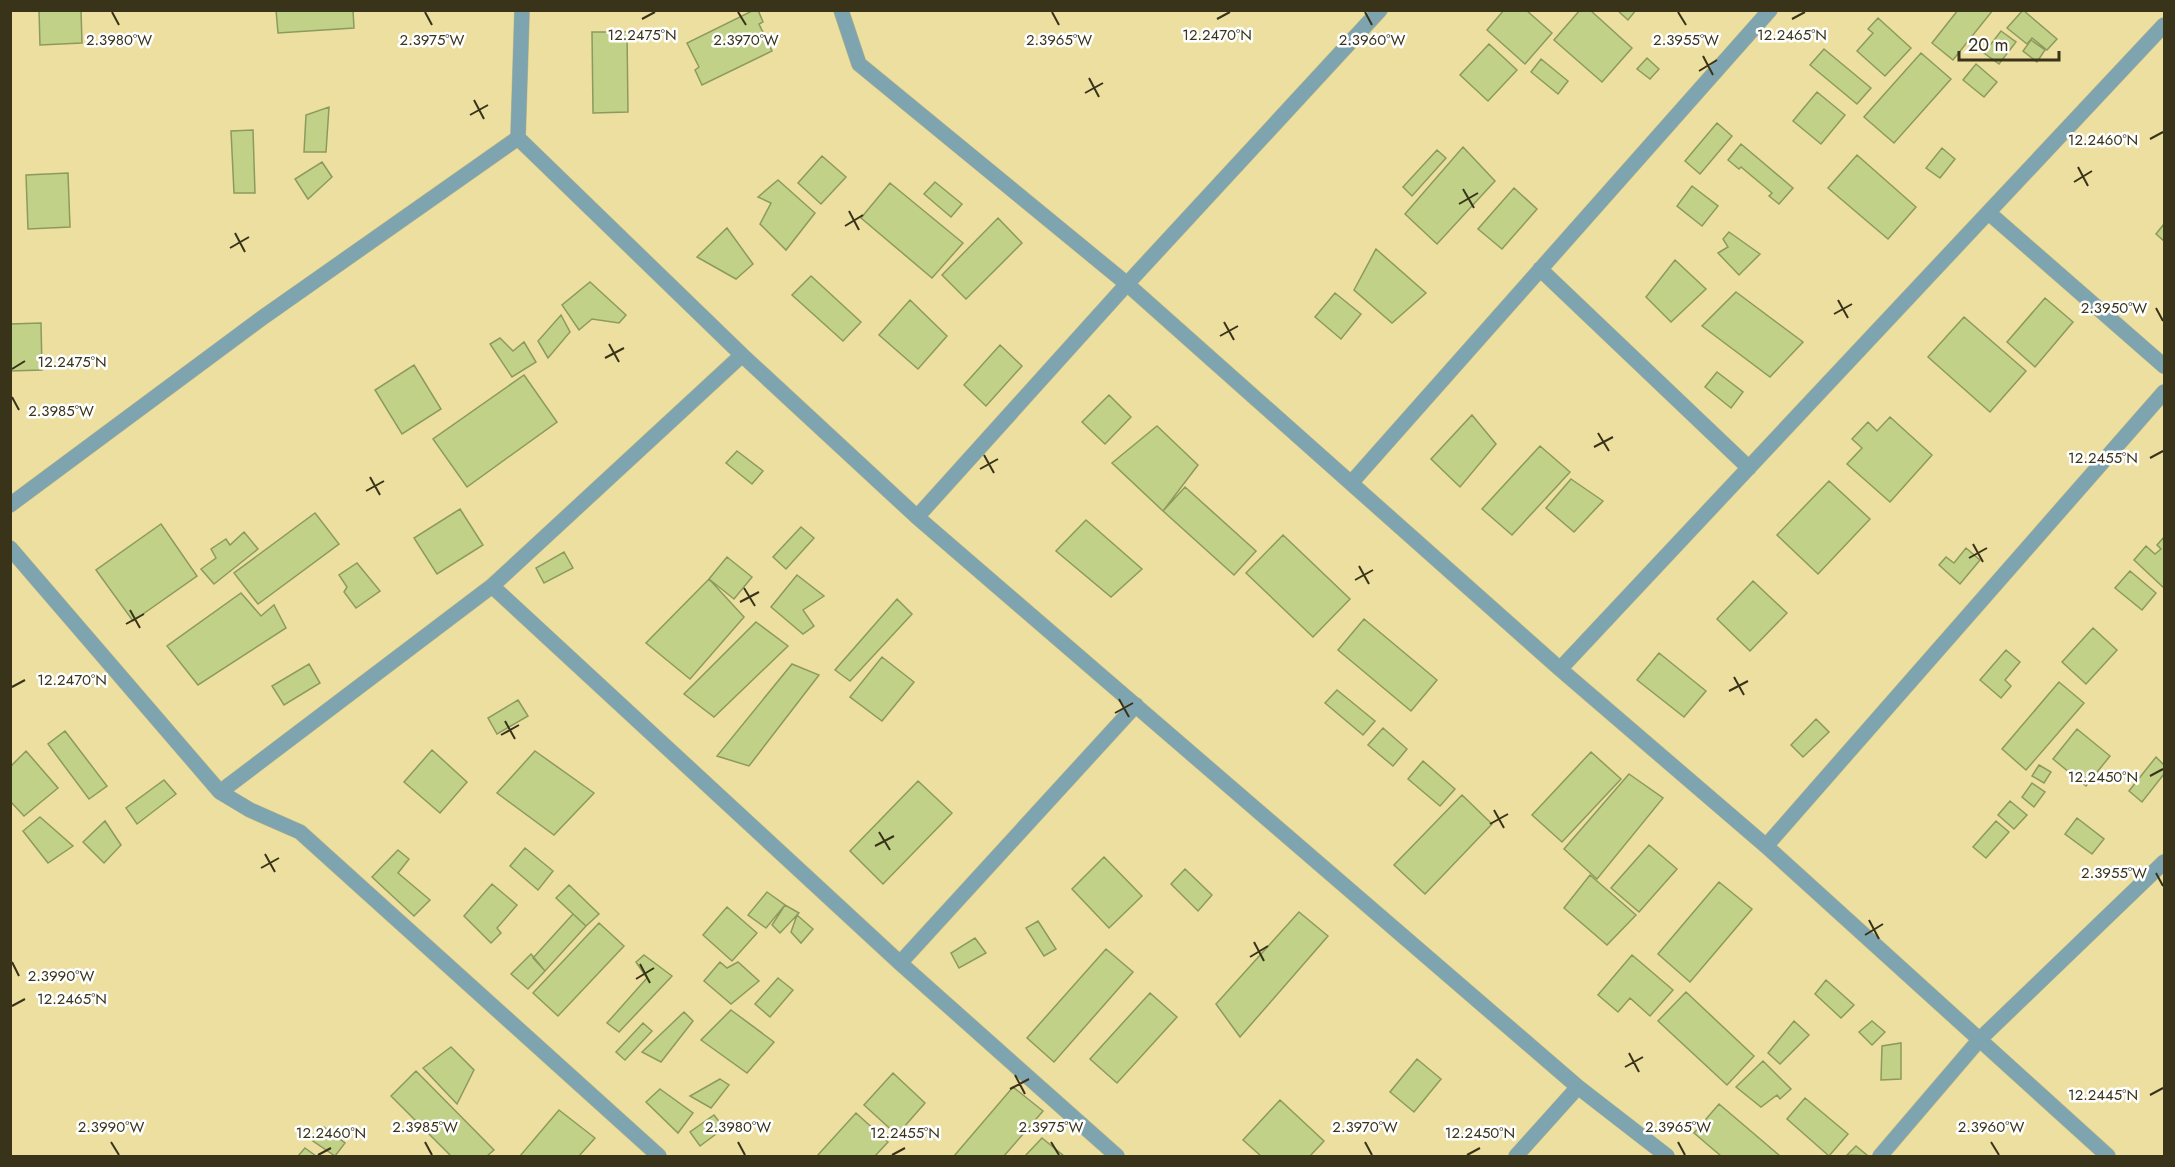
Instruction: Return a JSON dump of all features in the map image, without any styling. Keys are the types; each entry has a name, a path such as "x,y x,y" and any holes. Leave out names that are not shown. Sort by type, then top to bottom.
{"street":[{"path":"522,10 518,138 742,355 917,517 1578,1087 1667,1156"},
{"path":"841,10 859,64 1127,284 1560,669 1766,846 2108,1156"},
{"path":"917,517 1127,284 1380,10"},
{"path":"1351,483 1770,10"},
{"path":"1560,669 2164,25"},
{"path":"10,505 262,318 518,138"},
{"path":"1989,213 2164,366"},
{"path":"1540,269 1749,468"},
{"path":"220,792 492,586 742,355"},
{"path":"1766,846 2164,392"},
{"path":"10,548 220,792 250,810 300,832 659,1156"},
{"path":"492,586 900,963 1117,1156"},
{"path":"900,963 1136,705"},
{"path":"1880,1156 1980,1039 2164,862"},
{"path":"1516,1156 1578,1087"}],"building":[{"path":"39,10 81,10 82,43 40,45"},
{"path":"276,10 353,10 354,28 278,33"},
{"path":"758,10 763,22 759,24 772,51 702,85 695,70 699,67 687,43"},
{"path":"1504,10 1526,10 1552,33 1525,64 1487,30"},
{"path":"1580,10 1590,10 1632,48 1602,82 1554,40"},
{"path":"1617,10 1636,10 1628,20"},
{"path":"1958,10 1993,10 1953,60 1932,43"},
{"path":"2023,10 2057,39 2047,50 2032,38 2027,44 2007,28"},
{"path":"1878,18 1911,48 1885,76 1857,51 1873,33 1868,29"},
{"path":"2001,31 2016,42 1999,64 1984,53"},
{"path":"592,32 627,32 628,112 593,113"},
{"path":"2031,40 2045,50 2037,62 2023,51"},
{"path":"1489,44 1517,70 1488,101 1460,75"},
{"path":"1824,49 1871,88 1857,104 1810,65"},
{"path":"1921,53 1951,79 1894,143 1864,117"},
{"path":"1647,58 1659,69 1650,79 1637,69"},
{"path":"1541,59 1568,81 1558,94 1531,72"},
{"path":"1976,64 1997,82 1984,97 1963,80"},
{"path":"1817,92 1845,115 1821,144 1793,121"},
{"path":"329,107 326,152 304,152 306,115"},
{"path":"1717,123 1732,136 1700,174 1685,161"},
{"path":"253,130 255,193 234,193 231,131"},
{"path":"1741,144 1793,188 1779,204 1769,196 1772,193 1741,167 1739,169 1728,160"},
{"path":"1463,147 1495,181 1437,244 1405,214"},
{"path":"1942,148 1955,159 1940,178 1926,168"},
{"path":"1437,150 1446,158 1412,196 1403,187"},
{"path":"1857,155 1916,207 1888,239 1828,188"},
{"path":"822,156 846,177 821,204 798,183"},
{"path":"322,162 332,177 308,199 295,179"},
{"path":"68,173 70,227 28,229 26,175"},
{"path":"778,180 815,213 786,250 760,224 771,203 758,197"},
{"path":"935,182 962,204 951,217 924,194"},
{"path":"890,183 963,243 932,278 861,218"},
{"path":"1692,186 1718,206 1702,226 1677,206"},
{"path":"1514,188 1537,209 1502,249 1478,229"},
{"path":"998,218 1022,243 966,299 942,275"},
{"path":"2164,224 2164,241 2156,234"},
{"path":"727,228 753,264 736,279 697,257"},
{"path":"1729,232 1760,254 1739,275 1718,253 1728,247 1723,239"},
{"path":"1376,249 1426,293 1392,323 1354,290"},
{"path":"1675,260 1706,289 1671,322 1646,297"},
{"path":"811,276 861,322 843,341 792,295"},
{"path":"590,282 626,315 619,323 592,319 579,330 562,305"},
{"path":"1736,292 1803,342 1770,377 1702,326"},
{"path":"1335,293 1361,314 1341,339 1315,317"},
{"path":"2045,298 2073,322 2035,367 2007,342"},
{"path":"910,300 947,336 918,369 879,335"},
{"path":"561,315 570,332 548,358 538,341"},
{"path":"1964,317 2026,371 1990,412 1928,357"},
{"path":"41,323 42,370 10,371 10,324"},
{"path":"500,338 513,351 524,342 536,362 512,377 490,344"},
{"path":"1000,345 1022,366 986,406 964,385"},
{"path":"414,365 441,409 402,434 375,390"},
{"path":"1717,372 1743,392 1731,408 1705,387"},
{"path":"524,375 557,422 467,487 433,439"},
{"path":"1109,395 1131,417 1105,444 1082,422"},
{"path":"1472,415 1496,444 1460,487 1431,459"},
{"path":"1890,417 1932,455 1890,502 1847,464 1862,448 1852,439 1868,422 1877,431"},
{"path":"1157,426 1198,465 1163,511 1112,463"},
{"path":"1540,446 1570,472 1512,535 1482,509"},
{"path":"737,451 763,471 752,484 726,463"},
{"path":"1571,479 1603,501 1574,532 1546,508"},
{"path":"1829,481 1870,519 1818,574 1777,535"},
{"path":"1185,487 1256,551 1234,575 1163,511"},
{"path":"460,509 483,545 437,574 414,538"},
{"path":"315,513 339,544 258,604 234,573"},
{"path":"1086,520 1142,569 1111,597 1056,551"},
{"path":"161,524 197,576 133,621 96,570"},
{"path":"801,527 814,538 786,569 773,557"},
{"path":"244,532 258,549 214,584 201,569 216,558 211,549 226,539 230,545"},
{"path":"1283,535 1350,599 1313,637 1246,573"},
{"path":"2164,537 2164,588 2134,560 2146,546 2155,554 2161,549 2157,545"},
{"path":"1966,548 1980,560 1960,584 1939,565 1946,557 1954,563"},
{"path":"564,552 573,568 544,583 536,568"},
{"path":"727,557 752,577 734,599 709,579"},
{"path":"357,563 380,591 356,608 344,592 347,587 339,575"},
{"path":"2130,571 2156,593 2142,610 2115,588"},
{"path":"797,575 824,596 803,610 814,626 803,634 771,607"},
{"path":"709,579 744,617 690,679 646,643"},
{"path":"1753,581 1787,613 1750,651 1717,619"},
{"path":"241,593 261,616 274,605 286,628 198,685 167,646"},
{"path":"897,599 912,614 850,681 835,670"},
{"path":"1364,619 1437,680 1411,711 1338,650"},
{"path":"756,622 788,646 714,717 684,694"},
{"path":"2093,628 2117,650 2086,684 2062,662"},
{"path":"2006,650 2020,662 2005,680 2011,686 2001,698 1980,680"},
{"path":"1659,653 1706,691 1684,717 1637,680"},
{"path":"882,657 914,682 882,721 850,697"},
{"path":"309,664 320,683 284,705 272,686"},
{"path":"792,664 819,675 749,766 717,756"},
{"path":"2059,682 2084,703 2026,770 2002,749"},
{"path":"1337,690 1375,721 1363,735 1325,703"},
{"path":"518,700 528,716 497,734 488,718"},
{"path":"1816,719 1829,732 1803,757 1791,745"},
{"path":"1383,728 1407,749 1393,766 1368,745"},
{"path":"2077,729 2110,756 2086,786 2053,759"},
{"path":"65,731 107,786 89,799 48,744"},
{"path":"432,750 467,782 440,813 404,782"},
{"path":"26,751 58,788 24,816 10,801 10,767"},
{"path":"535,751 594,793 554,835 497,793"},
{"path":"1591,752 1621,779 1562,842 1532,815"},
{"path":"2156,757 2164,765 2164,774 2142,802 2129,791"},
{"path":"1423,761 1455,789 1440,806 1408,779"},
{"path":"2039,765 2051,772 2044,783 2032,776"},
{"path":"1629,774 1663,798 1597,879 1564,849"},
{"path":"164,780 176,794 137,824 126,808"},
{"path":"918,781 952,813 883,884 850,851"},
{"path":"2032,783 2045,792 2034,807 2022,797"},
{"path":"1462,795 1492,824 1425,894 1394,865"},
{"path":"2010,801 2027,815 2014,829 1998,815"},
{"path":"40,817 73,846 48,863 23,831"},
{"path":"2077,818 2104,839 2092,854 2065,834"},
{"path":"105,821 121,845 104,863 83,842"},
{"path":"1996,821 2009,832 1986,858 1973,847"},
{"path":"1649,845 1677,869 1639,912 1611,888"},
{"path":"525,848 553,871 538,890 510,866"},
{"path":"398,850 409,859 398,873 430,900 414,916 372,877"},
{"path":"1104,857 1142,896 1109,928 1072,889"},
{"path":"1185,869 1212,895 1198,911 1171,884"},
{"path":"1590,875 1636,915 1607,945 1564,908"},
{"path":"1719,882 1752,909 1690,982 1658,954"},
{"path":"492,884 517,905 497,928 501,933 491,943 464,916"},
{"path":"569,885 599,914 586,926 556,898"},
{"path":"767,892 785,905 766,928 748,915"},
{"path":"785,905 799,913 780,933 772,925"},
{"path":"727,907 757,933 732,961 703,935"},
{"path":"1299,912 1328,936 1240,1037 1216,1004"},
{"path":"573,914 586,926 545,971 533,958"},
{"path":"797,915 813,929 801,943 791,932"},
{"path":"1038,921 1056,949 1044,956 1026,928"},
{"path":"599,923 624,946 558,1016 533,993"},
{"path":"975,938 986,953 959,968 951,953"},
{"path":"1106,949 1133,972 1054,1062 1027,1038"},
{"path":"531,954 545,971 528,989 511,974"},
{"path":"644,955 672,976 619,1032 607,1023 647,978 636,962"},
{"path":"1632,955 1673,990 1650,1016 1630,998 1618,1012 1598,995"},
{"path":"720,962 727,968 738,962 759,981 731,1004 704,981"},
{"path":"778,978 793,990 770,1017 755,1004"},
{"path":"1826,980 1854,1005 1841,1018 1815,994"},
{"path":"1686,992 1754,1056 1727,1085 1658,1021"},
{"path":"1150,993 1177,1017 1117,1083 1090,1059"},
{"path":"731,1010 774,1042 747,1073 701,1040"},
{"path":"684,1012 693,1021 661,1062 642,1052"},
{"path":"1794,1021 1809,1035 1780,1064 1768,1053"},
{"path":"1872,1021 1885,1032 1872,1045 1859,1032"},
{"path":"643,1023 652,1031 625,1060 616,1052"},
{"path":"1901,1043 1901,1079 1881,1080 1882,1046"},
{"path":"451,1047 474,1070 457,1104 423,1068"},
{"path":"1417,1059 1441,1079 1414,1112 1390,1092"},
{"path":"1763,1061 1791,1089 1780,1099 1777,1095 1761,1107 1736,1087"},
{"path":"416,1071 494,1150 487,1156 451,1156 391,1096"},
{"path":"893,1073 925,1103 897,1135 864,1105"},
{"path":"720,1079 729,1085 711,1108 690,1096"},
{"path":"1013,1087 1043,1111 1004,1156 954,1156"},
{"path":"660,1089 693,1113 678,1133 646,1102"},
{"path":"1805,1098 1848,1134 1829,1156 1787,1119"},
{"path":"1280,1100 1324,1141 1310,1156 1261,1156 1243,1140"},
{"path":"1719,1104 1780,1156 1721,1156 1694,1133"},
{"path":"559,1110 595,1138 579,1156 520,1156"},
{"path":"856,1113 888,1142 875,1156 817,1156"},
{"path":"714,1115 724,1128 700,1146 690,1132"},
{"path":"324,1127 345,1143 335,1156 313,1141"},
{"path":"1042,1138 1064,1156 1025,1156"},
{"path":"1856,1146 1868,1156 1847,1155"},
{"path":"305,1148 316,1156 298,1156"}]}
